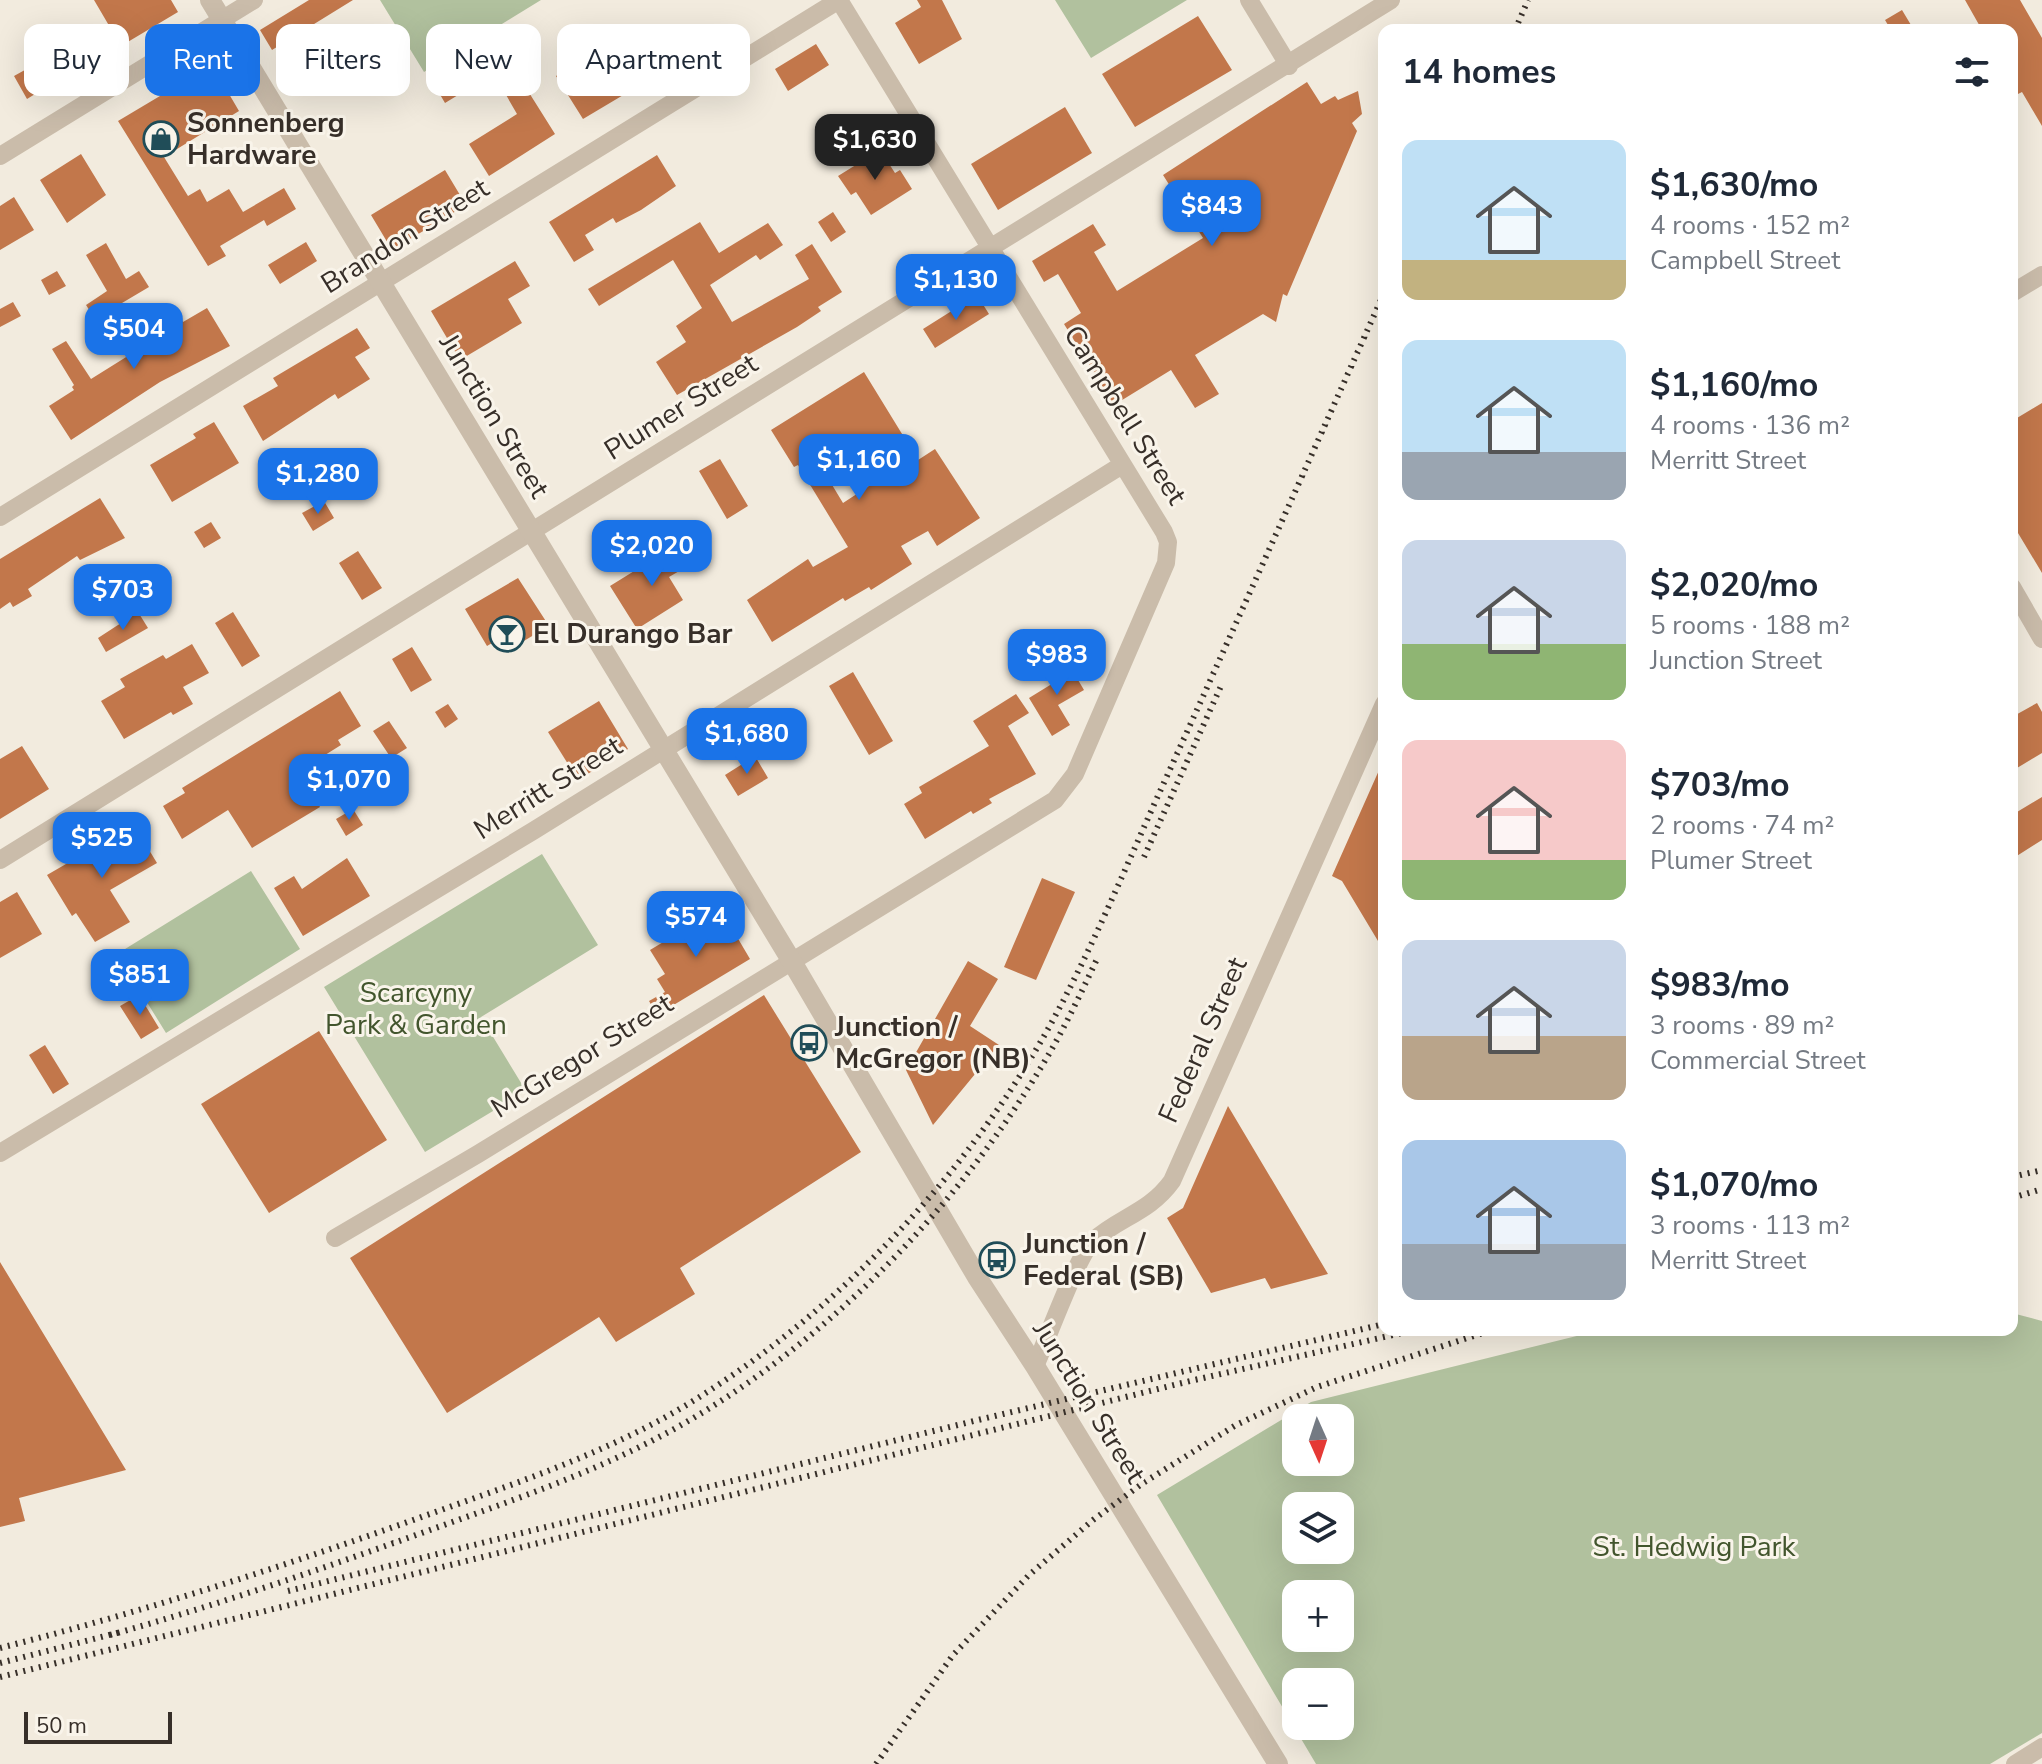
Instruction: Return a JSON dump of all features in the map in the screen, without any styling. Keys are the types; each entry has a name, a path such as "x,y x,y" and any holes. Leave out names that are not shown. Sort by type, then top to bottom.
{"street":[{"name":"Junction Street","path":"210,0 791,960 911,1167 1278,1764"},
{"path":"0,156 254,0"},
{"name":"Campbell Street","path":"839,0 1164,532"},
{"name":"Brandon Street","path":"0,517 839,0"},
{"path":"1249,0 1289,66"},
{"name":"Plumer Street","path":"0,860 1289,66 1391,0"},
{"path":"2018,289 2042,275"},
{"name":"Merritt Street","path":"0,1153 663,750 1122,465"},
{"name":"McGregor Street","path":"335,1238 478,1154 1055,800 1075,774 1166,563 1168,542 1164,532"},
{"path":"2018,597 2042,639"},
{"name":"Federal Street","path":"1035,1366 1086,1249 1093,1241 1159,1199 1172,1181 1378,718"},
{"path":"2015,1764 2042,1747"}],"green space":[{"path":"380,0 541,0 502,24 426,24 424,72 410,49 410,24 395,24"},
{"path":"1055,0 1187,0 1091,58"},
{"name":"Scarcyny Park & Garden","path":"542,854 598,945 481,1017 526,1091 425,1152 324,987"},
{"path":"251,871 300,949 166,1033 117,954"},
{"name":"St. Hedwig Park","path":"2018,1315 2042,1321 2042,1733 1990,1764 1316,1764 1302,1740 1354,1740 1354,1668 1282,1668 1282,1706 1157,1495 1282,1420 1282,1476 1354,1476 1354,1404 1308,1404 1577,1336 2018,1336"}],"building":[{"path":"94,0 171,0 178,12 158,24 145,24 145,32 129,41 129,24 108,24"},
{"path":"309,0 353,0 314,24 276,24 276,48 272,50 260,30"},
{"path":"917,0 942,0 962,39 919,64 895,23 921,7"},
{"path":"1965,0 2020,0 2042,38 2042,126 2022,92 2018,94 2018,24 1979,24"},
{"path":"1902,10 1910,24 1887,24 1885,20"},
{"path":"1198,16 1232,70 1135,127 1102,74"},
{"path":"816,44 829,65 788,91 775,69"},
{"path":"24,70 24,94 14,76"},
{"path":"1307,82 1321,104 1335,96 1338,100 1358,91 1362,114 1352,123 1357,131 1287,296 1283,294 1276,322 1263,314 1195,355 1219,394 1195,408 1171,370 1114,405 1064,324 1081,313 1058,274 1044,282 1032,261 1093,224 1106,245 1094,252 1117,291 1203,238 1163,175"},
{"name":"Sonnenberg Hardware","path":"160,96 230,96 239,111 164,157 188,196 200,189 207,202 229,189 243,212 284,188 296,209 267,226 264,220 220,246 226,256 208,266 118,121"},
{"path":"441,96 456,96 445,103"},
{"path":"507,96 531,96 555,134 489,176 469,144 517,114"},
{"path":"569,96 622,96 583,119"},
{"path":"1065,107 1092,153 998,210 971,164"},
{"path":"880,150 895,173 900,170 912,189 871,215 856,192 851,195 838,176"},
{"path":"81,154 106,195 67,223 40,180"},
{"path":"657,155 676,186 641,210 616,223 613,218 585,235 594,250 574,262 549,222"},
{"path":"445,170 466,205 392,250 371,215"},
{"path":"14,197 34,230 0,250 0,206"},
{"path":"833,212 846,232 831,242 818,222"},
{"path":"700,222 719,253 768,223 783,245 760,260 756,255 710,285 732,322 809,279 795,255 812,244 842,292 818,307 821,311 797,327 677,395 656,362 686,342 676,326 702,308 673,260 599,306 588,289"},
{"path":"306,242 317,261 280,284 268,265"},
{"path":"106,243 126,279 139,271 149,287 95,319 86,305 107,291 86,255"},
{"path":"515,261 530,286 508,299 522,323 460,360 431,311"},
{"path":"57,271 66,286 49,295 41,280"},
{"path":"977,295 989,314 935,348 923,329"},
{"path":"13,302 21,316 0,327 0,309"},
{"path":"207,308 230,346 160,382 71,440 49,406 74,390 52,349 66,341 91,379 139,349 162,332 160,329 180,317 183,322"},
{"path":"357,328 370,348 355,357 370,379 338,399 335,394 263,441 243,406 278,386 273,378"},
{"path":"864,372 918,460 935,449 980,518 937,546 928,531 901,546 912,564 871,590 869,587 845,601 843,598 772,642 747,600 808,559 813,567 848,547 798,465 794,467 771,430","holes":["844,444 869,486 843,503 817,460"]},
{"path":"2042,403 2042,573 2018,533 2018,417"},
{"path":"214,422 239,463 172,502 150,465 196,438 193,434"},
{"path":"720,459 748,506 727,519 699,471"},
{"path":"100,498 125,538 80,560 77,556 28,589 32,596 13,607 10,602 0,609 0,559"},
{"path":"324,501 334,518 313,531 302,513"},
{"path":"211,522 221,538 204,548 194,532"},
{"path":"690,546 698,560 669,577 683,600 637,629 610,586 652,560 656,566"},
{"path":"358,551 382,588 362,600 339,563"},
{"path":"518,578 549,626 512,648 504,636 487,646 465,609"},
{"path":"138,612 148,628 106,652 98,638"},
{"path":"233,612 260,656 242,667 215,623"},
{"path":"192,644 209,673 183,687 193,704 173,715 171,712 124,739 101,701 125,687 120,679 163,655 166,659"},
{"path":"412,647 432,680 411,692 392,659"},
{"path":"1065,658 1084,690 1058,705 1070,725 1052,736 1029,698 1055,682 1047,669"},
{"path":"853,672 893,741 869,755 829,686"},
{"path":"340,691 361,726 338,740 341,745 298,772 320,807 252,848 228,810 182,839 163,806 185,793 182,788"},
{"path":"1016,694 1029,713 1008,726 1036,774 989,799 992,803 973,814 971,811 925,839 904,804 922,793 919,787 989,746 973,721"},
{"path":"599,701 628,749 578,780 548,732"},
{"path":"2037,703 2042,712 2042,753 2018,767 2018,714"},
{"path":"448,704 458,719 445,728 435,712"},
{"path":"389,721 407,748 391,758 373,731"},
{"path":"22,746 49,789 0,819 0,759"},
{"path":"755,756 768,778 738,796 725,775"},
{"path":"1378,772 1378,941 1342,881 1332,876"},
{"path":"2042,797 2042,840 2018,855 2018,811"},
{"path":"353,809 363,825 346,836 336,819"},
{"path":"132,822 157,863 110,890 130,922 95,942 76,913 72,916 47,875 116,835 114,832"},
{"path":"347,858 370,896 303,936 274,888 294,876 302,889"},
{"path":"1042,878 1075,892 1036,980 1004,967"},
{"path":"17,892 42,934 0,958 0,902"},
{"path":"720,908 750,959 657,1015 649,1001 665,992 657,979 665,974 650,950"},
{"path":"968,961 998,979 970,1026 999,1045 933,1125 906,1070"},
{"path":"139,995 159,1028 141,1039 120,1006"},
{"path":"764,995 861,1152 680,1268 695,1294 616,1342 599,1317 447,1413 350,1258"},
{"path":"319,1031 387,1140 269,1213 201,1104"},
{"path":"45,1045 69,1084 53,1094 29,1055"},
{"path":"1228,1106 1328,1274 1271,1289 1265,1278 1211,1293 1167,1218 1183,1208"},
{"path":"0,1262 126,1470 19,1498 25,1521 0,1527"}],"railway":[{"path":"1518,24 1528,0"},
{"path":"0,1648 106,1620 262,1572 487,1494 592,1453 693,1401 798,1326 847,1283 937,1188 1015,1084 1048,1029 1110,904 1378,306"},
{"path":"1144,857 1221,686"},
{"path":"110,1635 311,1572 568,1479 668,1432 752,1380 849,1302 937,1211 1013,1112 1053,1047 1097,959"},
{"path":"2018,1176 2042,1170"},
{"path":"2018,1196 2042,1189"},
{"path":"288,1591 982,1419 1378,1325"},
{"path":"0,1677 1190,1381 1389,1336"},
{"path":"876,1764 953,1655 1029,1575 1093,1520 1143,1483 1236,1425 1317,1387 1474,1336"},
{"path":"0,1663 121,1632"}],"place":[{"name":"Sonnenberg Hardware","path":"161,139"},
{"name":"El Durango Bar","path":"507,634"},
{"name":"Junction / McGregor (NB)","path":"809,1043"},
{"name":"Junction / Federal (SB)","path":"997,1260"}]}
